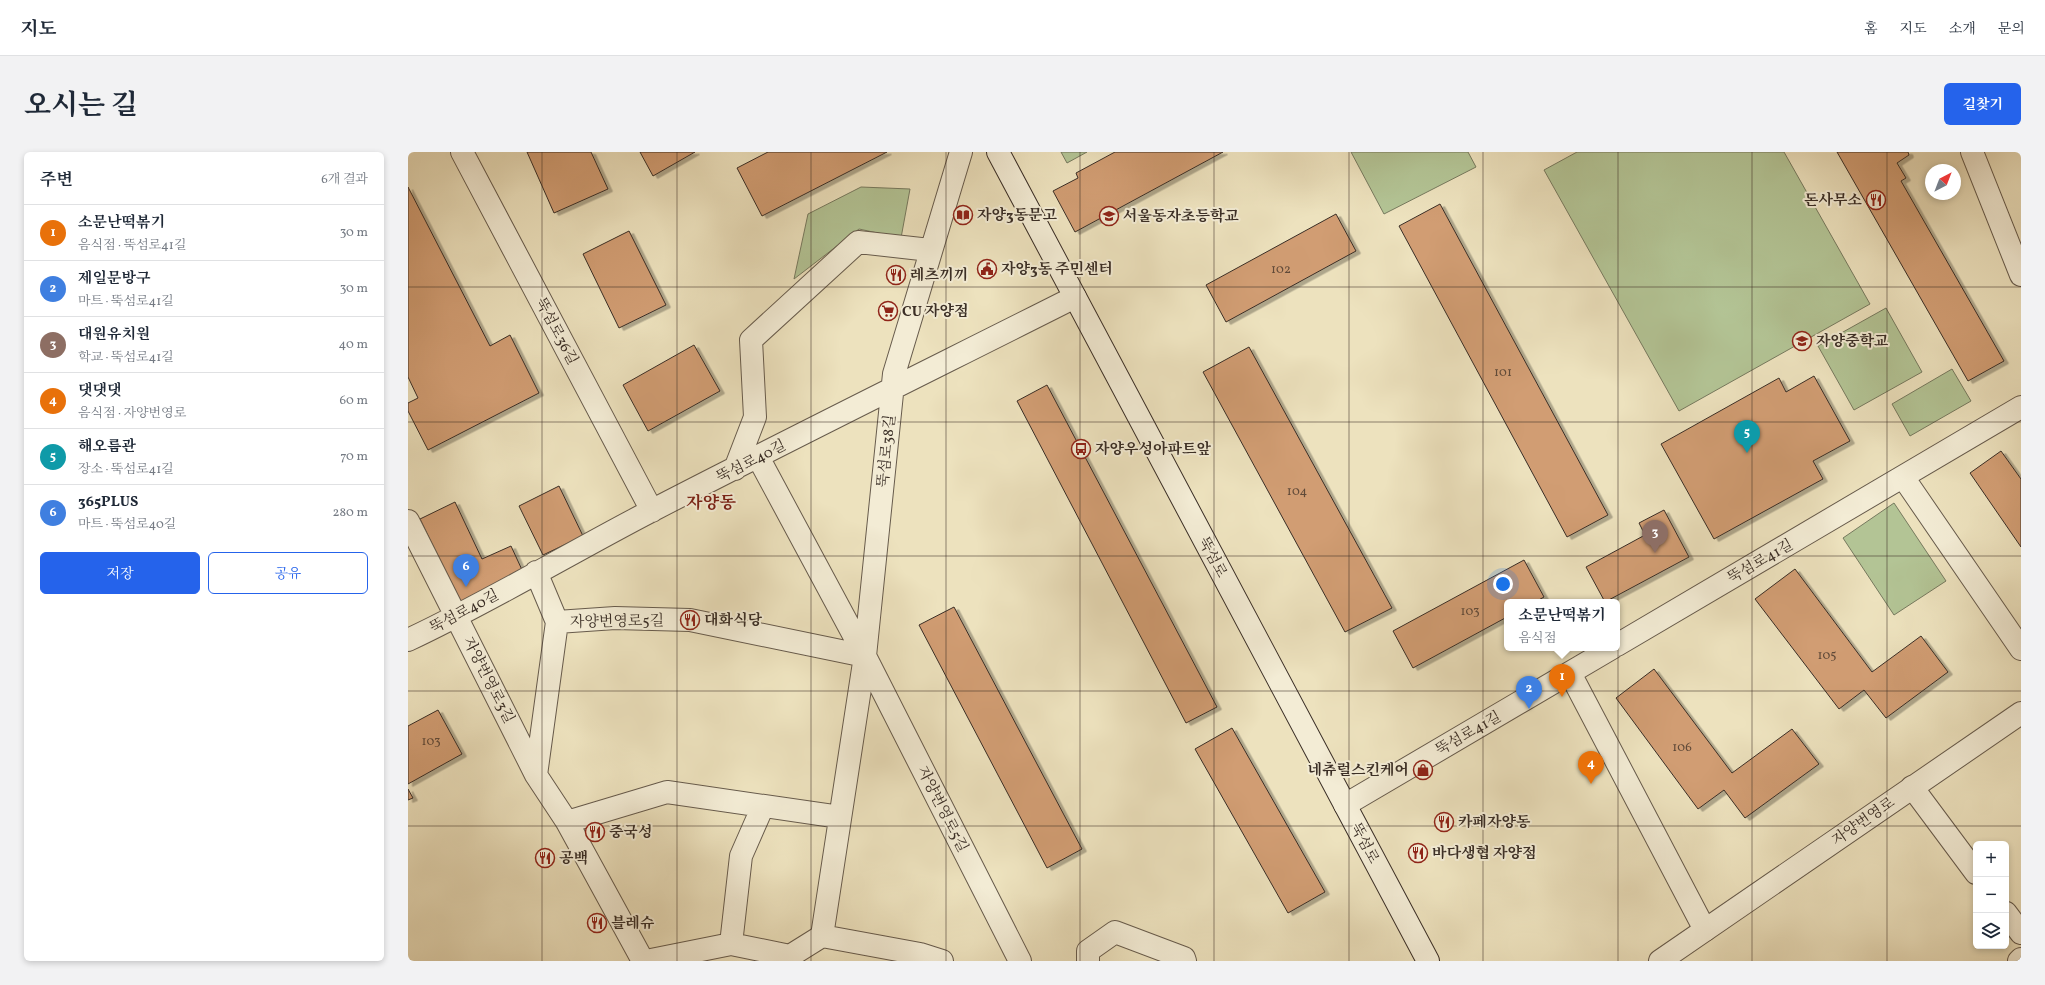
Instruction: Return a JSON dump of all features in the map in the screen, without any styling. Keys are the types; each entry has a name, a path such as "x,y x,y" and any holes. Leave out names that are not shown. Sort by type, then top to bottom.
{"street":[{"name":"뚝섬로36길","path":"462,152 652,511"},
{"name":"뚝섬로38길","path":"865,656 894,374 930,250 961,152"},
{"name":"뚝섬로","path":"998,152 1428,961"},
{"path":"1972,152 2021,275"},
{"path":"735,469 755,417 751,340 858,242 930,250"},
{"name":"뚝섬로40길","path":"408,640 456,617 536,572 652,511 1075,297"},
{"name":"뚝섬로41길","path":"1620,643 2021,408"},
{"name":"자양번영로5길","path":"758,457 865,656 1020,961"},
{"path":"1903,477 2021,649"},
{"name":"자양번영로3길","path":"408,521 536,775 567,822 645,961 731,944 789,959 822,936"},
{"path":"536,572 557,622 536,775"},
{"name":"자양번영로5길","path":"557,622 615,618 690,620 865,656"},
{"name":"뚝섬로41길","path":"1345,805 1607,651"},
{"path":"865,656 822,936 920,954 942,961"},
{"path":"1570,673 1705,930"},
{"name":"자양번영로","path":"1660,961 2021,713"},
{"path":"1912,787 1973,869"},
{"path":"567,822 667,792 840,817"},
{"path":"731,944 740,856 763,806"},
{"path":"2009,917 2021,933"},
{"path":"1088,961 1088,951 1115,932 1184,958 1185,961"}],"green space":[{"path":"1061,152 1087,152 1067,163"},
{"path":"1351,152 1468,152 1476,167 1384,214"},
{"path":"1577,152 1784,152 1870,304 1679,411 1544,170"},
{"path":"861,187 910,189 901,238 859,229 794,279 808,214"},
{"path":"1886,308 1922,372 1854,410 1818,346"},
{"path":"1952,369 1971,401 1910,436 1892,404"},
{"path":"1894,503 1946,581 1894,615 1843,538"}],"building":[{"path":"527,152 591,152 608,189 554,213"},
{"path":"640,152 695,152 653,176"},
{"path":"768,152 887,152 762,216 737,168"},
{"path":"1115,152 1223,152 1075,232 1053,191 1078,178 1076,173"},
{"path":"1837,152 1908,152 1909,155 1897,163 1906,178 1901,181 2004,361 1968,381"},
{"path":"408,187 490,346 510,335 539,393 428,450 408,411 408,403 418,398 408,377"},
{"path":"1440,204 1608,515 1567,537 1399,226"},
{"path":"1336,214 1356,251 1226,322 1206,285"},
{"path":"629,231 666,305 619,328 583,254"},
{"path":"694,345 720,391 648,431 623,385"},
{"path":"1249,347 1392,608 1345,632 1203,372"},
{"path":"1814,376 1850,441 1813,461 1823,479 1714,539 1661,444 1779,378 1786,392"},
{"path":"1047,385 1217,707 1186,723 1017,401"},
{"path":"2001,451 2021,479 2021,547 1970,473"},
{"path":"559,486 583,536 543,555 519,506"},
{"path":"455,502 482,559 511,546 523,572 460,602 420,519"},
{"path":"1664,510 1689,557 1611,599 1603,599 1586,567 1645,535 1639,523"},
{"path":"1524,560 1544,597 1540,599 1504,599 1504,619 1413,668 1393,631"},
{"path":"1795,569 1872,672 1921,636 1948,672 1886,718 1864,690 1839,709 1755,599"},
{"path":"954,607 1082,849 1047,868 919,625"},
{"path":"1654,669 1732,773 1792,729 1819,764 1745,818 1724,790 1698,809 1616,698"},
{"path":"438,710 462,754 408,784 408,726"},
{"path":"1232,728 1325,892 1288,913 1195,749"},
{"path":"408,789 413,798 408,800"}],"place":[{"name":"돈사무소","path":"1876,200"},
{"name":"자양3동문고","path":"963,215"},
{"name":"서울동자초등학교","path":"1109,216"},
{"name":"자양3동 주민센터","path":"987,269"},
{"name":"레츠끼끼","path":"896,275"},
{"name":"CU 자양점","path":"888,311"},
{"name":"자양중학교","path":"1802,341"},
{"name":"자양우성아파트앞","path":"1081,449"},
{"name":"해오름관","path":"1747,453"},
{"name":"대원유치원","path":"1655,553"},
{"name":"365PLUS","path":"466,587"},
{"name":"대화식당","path":"690,620"},
{"name":"소문난떡볶기","path":"1562,697"},
{"name":"제일문방구","path":"1529,709"},
{"name":"네츄럴스킨케어","path":"1423,770"},
{"name":"댓댓댓","path":"1591,784"},
{"name":"카페자양동","path":"1444,822"},
{"name":"중국성","path":"595,832"},
{"name":"바다생협 자양점","path":"1418,853"},
{"name":"공백","path":"545,858"},
{"name":"블레슈","path":"597,923"}],"district":[{"name":"자양동","path":"711,502"}]}
